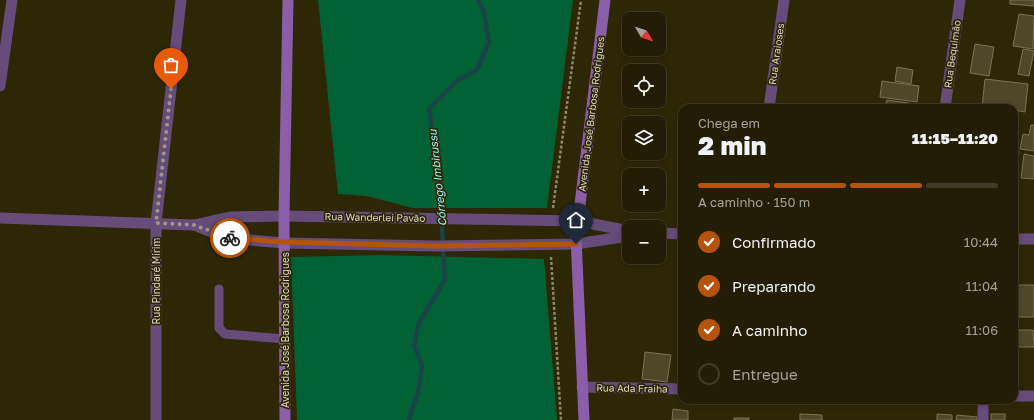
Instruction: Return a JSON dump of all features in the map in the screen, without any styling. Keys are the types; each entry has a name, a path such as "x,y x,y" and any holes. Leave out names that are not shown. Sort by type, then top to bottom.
{"main road":[{"name":"Avenida José Barbosa Rodrigues","path":"285,420 284,216 288,0"},
{"name":"Avenida José Barbosa Rodrigues","path":"584,420 576,244 606,0"}],"street":[{"path":"0,86 1,61 12,0"},
{"name":"Rua Pindaré Mirim","path":"156,420 156,223 181,0"},
{"name":"Rua Araioses","path":"770,104 784,0"},
{"name":"Rua Bequimão","path":"946,104 960,0"},
{"name":"Rua Wanderlei Pavão","path":"0,218 194,225 230,217 284,216 462,218 578,221 622,230"},
{"name":"Rua Wanderlei Pavão","path":"194,225 226,238 284,242 461,246 576,244 622,237"},
{"path":"666,234 678,234"},
{"path":"1018,239 1034,239"},
{"name":"Rua Ada Fraiha","path":"582,387 678,389"},
{"path":"1018,396 1034,396"},
{"path":"983,404 983,420"}],"lane":[{"path":"219,289 219,328 225,334 285,339"}],"green space":[{"path":"318,0 573,0 547,208 413,208 366,196 338,194"},
{"path":"380,255 544,259 557,420 297,420 291,257"}],"building":[{"path":"1010,0 1034,0 1034,6 1010,4"},
{"path":"1019,14 1034,16 1033,49 1013,46"},
{"path":"975,44 994,47 989,76 970,73"},
{"path":"1023,49 1034,51 1029,76 1018,74"},
{"path":"897,67 913,70 911,84 895,81"},
{"path":"985,79 1028,84 1025,112 1018,111 1018,104 982,104"},
{"path":"882,81 919,86 917,102 880,97"},
{"path":"887,100 909,103 909,104 886,104"},
{"path":"1031,125 1034,125 1034,151 1020,149 1023,134 1029,135"},
{"path":"1024,154 1034,156 1034,179 1021,178"},
{"path":"1018,285 1034,285 1034,317 1018,317"},
{"path":"1018,330 1033,330 1034,347 1018,347"},
{"path":"645,352 671,355 667,382 642,379"},
{"path":"673,409 688,411 688,420 672,420"},
{"path":"800,414 822,415 822,420 800,420"},
{"path":"937,414 952,415 952,420 937,420"},
{"path":"991,414 1005,414 1005,420 991,420"},
{"path":"957,415 977,417 977,420 956,420"},
{"path":"734,418 749,418 749,420 734,420"}],"waterway":[{"name":"Córrego Imbirussu","path":"409,420 418,392 422,365 414,345 419,323 445,280 439,176 429,109 457,81 477,70 489,42 484,12 478,0"}],"way so far":[{"path":"171,89 156,223 194,225 226,238 230,238"}],"route":[{"path":"230,238 284,242 436,246 552,243 576,244"}]}
